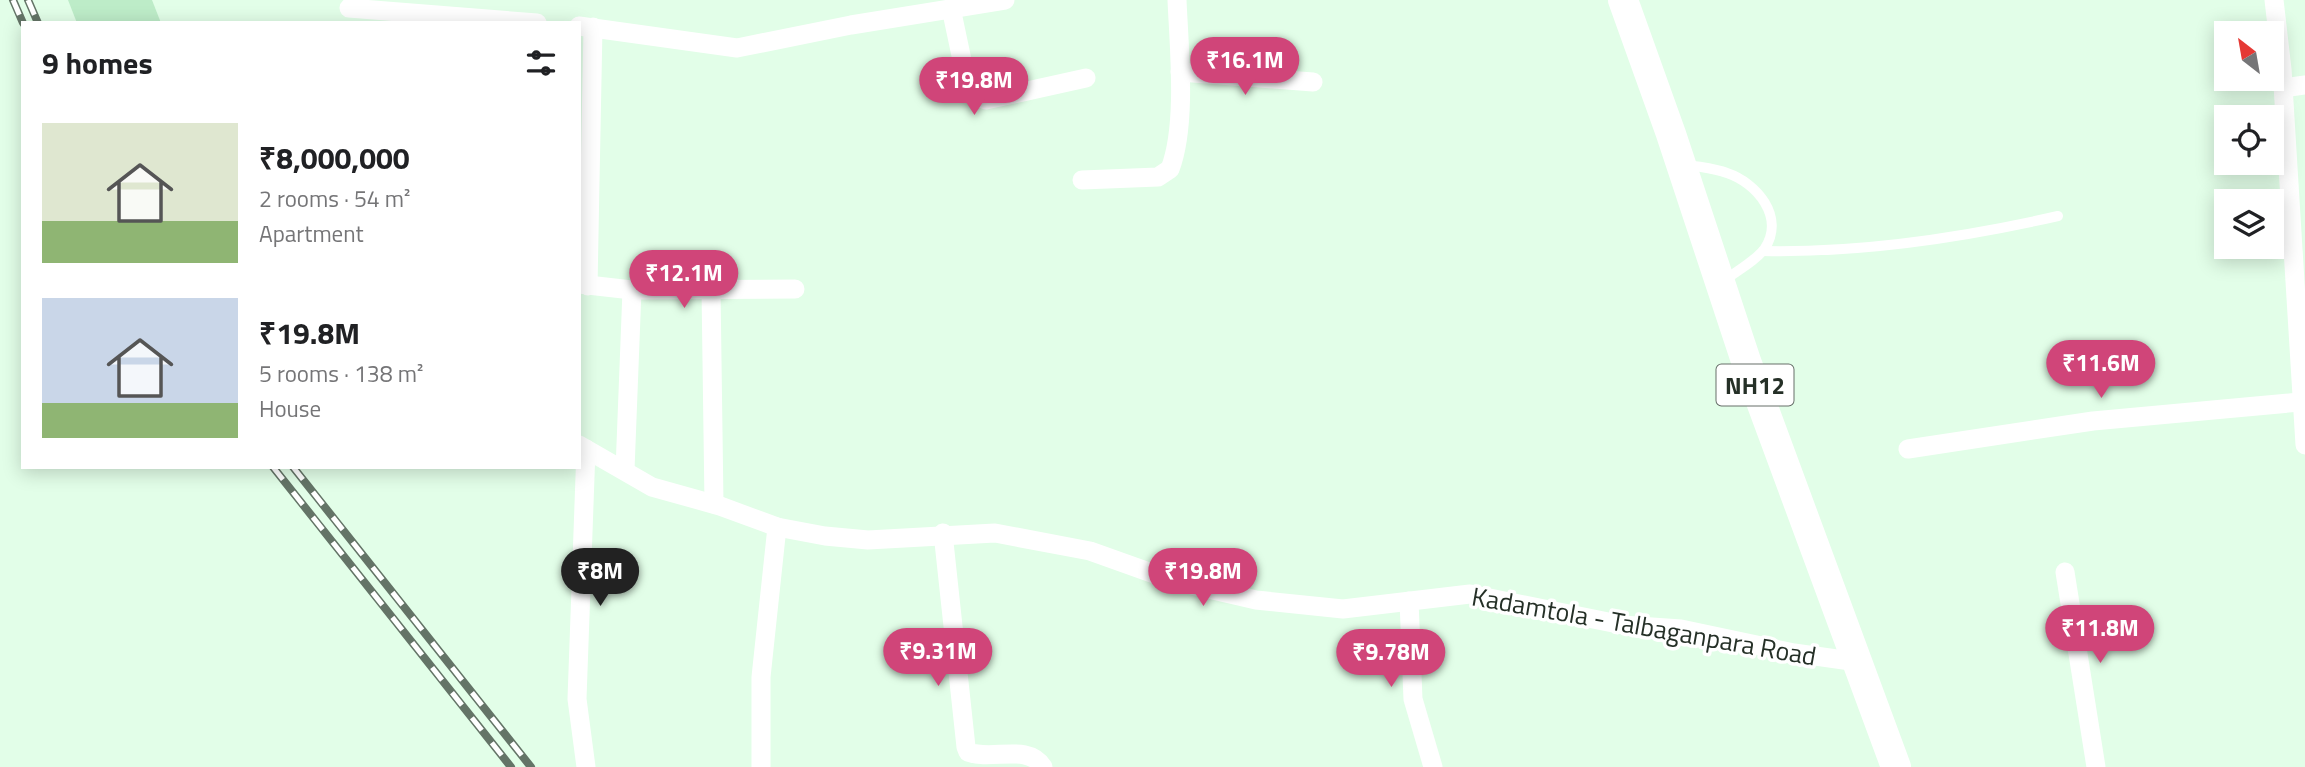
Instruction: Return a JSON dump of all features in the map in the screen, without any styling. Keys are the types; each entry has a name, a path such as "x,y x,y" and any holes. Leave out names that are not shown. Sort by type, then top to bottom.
{"main road":[{"name":"NH12","path":"1623,0 1681,163 1720,284 1896,767"}],"street":[{"path":"795,289 632,290 583,285 586,26 694,44 737,48 1005,0"},
{"path":"1082,180 1158,177 1170,169 1177,140 1180,72 1177,0"},
{"path":"2274,0 2276,21"},
{"path":"951,8 966,79 977,97 986,100 1086,78"},
{"path":"350,10 508,21"},
{"path":"1180,72 1313,82"},
{"path":"2284,88 2305,85"},
{"path":"2283,91 2300,322 2300,402 2305,445"},
{"path":"711,289 715,504"},
{"path":"625,470 632,290"},
{"path":"1908,449 2093,421 2300,402"},
{"path":"583,447 577,699 586,767"},
{"name":"Kadamtola - Talbaganpara Road","path":"583,447 652,488 715,504 777,527 868,540 943,533 995,533 1090,551 1174,581 1255,600 1343,609 1470,594 1623,625 1692,631 1794,653 1858,662"},
{"path":"761,767 761,677 777,527"},
{"path":"943,533 966,747 974,754 1028,755 1036,758 1043,767"},
{"path":"2065,572 2096,767"},
{"path":"1409,601 1413,699 1433,767"}],"lane":[{"path":"1681,163 1727,173 1746,183 1769,208 1772,219 1770,238 1763,251 1720,284"},
{"path":"1763,251 1810,252 1877,247 1997,230 2058,216"}],"green space":[{"path":"68,0 152,0 160,21 76,21"}],"railway":[{"path":"13,0 22,21"},
{"path":"28,0 37,21"},
{"path":"275,469 511,767"},
{"path":"295,469 531,767"}]}
